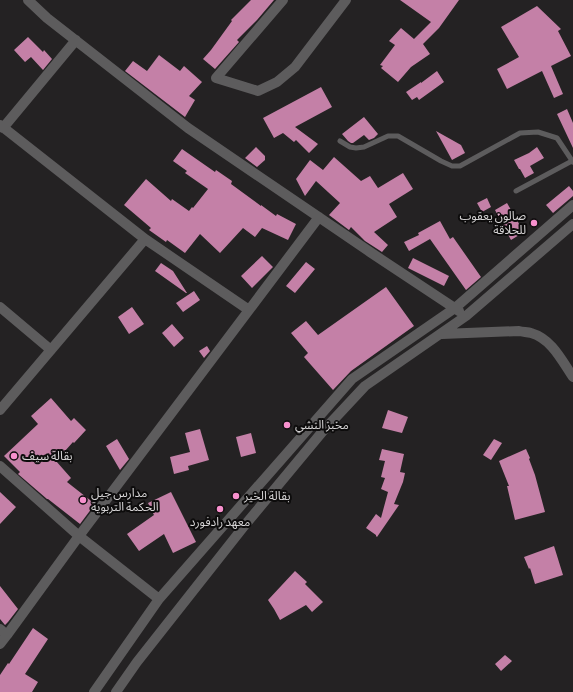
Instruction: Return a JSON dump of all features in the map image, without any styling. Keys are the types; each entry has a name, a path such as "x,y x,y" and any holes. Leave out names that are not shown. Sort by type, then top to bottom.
{"street":[{"path":"28,0 47,18 188,128 466,316"},
{"path":"283,0 216,78 258,91 277,82 295,67 346,0"},
{"path":"76,40 2,126 145,239 249,310"},
{"path":"94,692 159,599 352,379 455,308 573,205"},
{"path":"0,644 4,632 79,536 319,217"},
{"path":"116,692 137,662 245,525 323,431 365,386 466,316 573,224"},
{"path":"0,410 145,239"},
{"path":"0,307 51,350"},
{"path":"442,334 519,331 531,333 542,338 553,346 573,378"},
{"path":"0,466 79,536 159,599"}],"lane":[{"path":"340,141 350,147 356,148 364,147 388,136 398,136 441,161 452,166 460,166 520,133 538,132 557,138 573,162 516,191"}],"building":[{"path":"251,0 274,0 237,40 239,42 215,69 203,59 232,21 231,20"},
{"path":"400,0 459,0 439,28 423,44 430,54 411,67 398,82 381,68 383,66 380,65 395,45 389,41 401,28 414,39 431,22"},
{"path":"537,6 561,29 558,31 571,56 551,66 563,94 554,98 542,71 507,89 497,69 519,57 501,27"},
{"path":"28,37 43,52 44,50 52,59 43,70 31,57 25,62 14,50"},
{"path":"159,55 180,71 184,66 202,82 189,96 195,100 185,117 125,71 133,61 147,71"},
{"path":"437,71 444,82 419,100 417,97 412,100 406,92"},
{"path":"321,87 332,107 295,127 318,144 309,153 296,140 294,142 283,133 274,138 263,118"},
{"path":"567,109 573,123 573,148 557,114"},
{"path":"364,117 378,134 369,140 364,135 351,143 342,134"},
{"path":"436,131 461,145 465,153 452,160"},
{"path":"256,147 265,156 265,160 257,167 245,158"},
{"path":"537,147 544,158 530,166 534,173 525,178 514,160 529,153"},
{"path":"182,149 215,172 216,170 232,181 231,184 276,216 277,214 296,224 288,240 262,228 255,237 243,228 220,253 200,234 185,253 167,240 166,242 149,230 151,228 124,205 146,179 171,201 172,199 189,211 208,189 185,173 187,171 173,161"},
{"path":"334,157 361,181 370,176 378,188 403,173 413,189 389,204 397,217 374,232 388,245 382,252 365,241 351,227 349,230 329,215 340,203 316,181 305,196 296,179 310,160 323,170"},
{"path":"569,186 573,191 573,196 553,213 546,205"},
{"path":"487,198 491,207 482,212 477,203"},
{"path":"507,203 524,232 511,240 495,210"},
{"path":"440,221 450,239 453,237 481,277 466,290 430,239 409,251 404,242 419,235 418,233"},
{"path":"262,256 273,267 252,288 241,276"},
{"path":"413,258 449,276 444,286 408,268"},
{"path":"306,262 315,269 295,293 286,286"},
{"path":"161,263 173,271 187,293 155,271"},
{"path":"386,287 414,326 351,371 333,390 304,357 308,353 291,333 306,321 318,335"},
{"path":"194,291 200,300 183,312 176,303"},
{"path":"132,307 144,324 129,334 118,317"},
{"path":"172,324 184,338 174,347 162,333"},
{"path":"207,346 210,351 204,358 199,351"},
{"path":"51,398 71,421 74,418 86,430 56,461 71,478 67,482 95,504 80,524 47,499 18,474 20,472 4,456 38,424 31,416"},
{"path":"388,410 408,417 402,433 382,428"},
{"path":"200,429 209,460 188,466 189,470 174,474 170,457 190,452 185,433"},
{"path":"251,433 256,453 241,457 236,437"},
{"path":"117,439 129,459 120,470 106,446"},
{"path":"494,439 502,443 491,460 483,455"},
{"path":"382,449 404,454 400,472 405,473 394,504 399,505 377,537 366,528 376,514 381,518 388,492 381,489 385,478 381,477 385,461 379,460"},
{"path":"526,449 530,458 529,459 545,512 515,520 507,486 509,486 499,461"},
{"path":"0,492 16,507 0,524"},
{"path":"171,492 196,542 173,553 164,534 139,551 127,534 154,515 148,503"},
{"path":"554,546 563,575 535,584 530,568 529,569 524,557"},
{"path":"295,571 307,582 305,584 323,602 312,612 306,605 280,620 268,600"},
{"path":"0,586 18,609 5,625 0,619"},
{"path":"33,628 48,639 25,674 38,682 32,692 0,692 0,675"},
{"path":"505,655 512,661 501,671 495,664"}],"place":[{"name":"صالون يعقوب للحلاقة","path":"534,223"},
{"name":"مخبز النشي","path":"287,425"},
{"name":"بقالة سيف","path":"14,456"},
{"name":"بقالة الخير","path":"236,496"},
{"name":"مدارس جيل الحكمة التربوية","path":"83,500"},
{"name":"معهد رادفورد","path":"220,509"}]}
